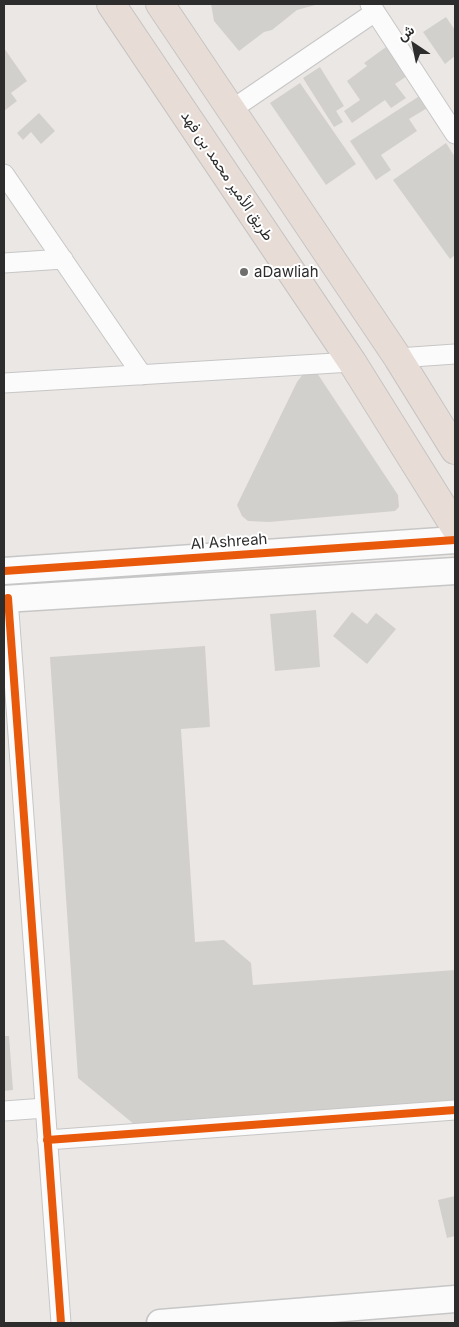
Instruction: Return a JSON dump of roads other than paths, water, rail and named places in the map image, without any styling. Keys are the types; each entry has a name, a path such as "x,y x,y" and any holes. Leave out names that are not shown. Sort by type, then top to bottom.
{"highway":[{"name":"طريق الأمير محمد بن فهد","path":"111,4 352,362 455,527"},
{"path":"160,4 398,358 455,450"}],"street":[{"path":"231,110 372,8 455,134"},
{"path":"4,174 142,375"},
{"path":"4,263 63,259"},
{"path":"398,358 455,354"},
{"path":"4,383 352,362"},
{"name":"Al Ashreah","path":"4,571 455,540"},
{"path":"61,1323 48,1140 12,774 6,599 455,571"},
{"path":"4,1111 45,1108"},
{"path":"48,1140 455,1110"},
{"path":"160,1323 455,1300"}],"place":[{"name":"aDawliah","path":"244,272"}]}
